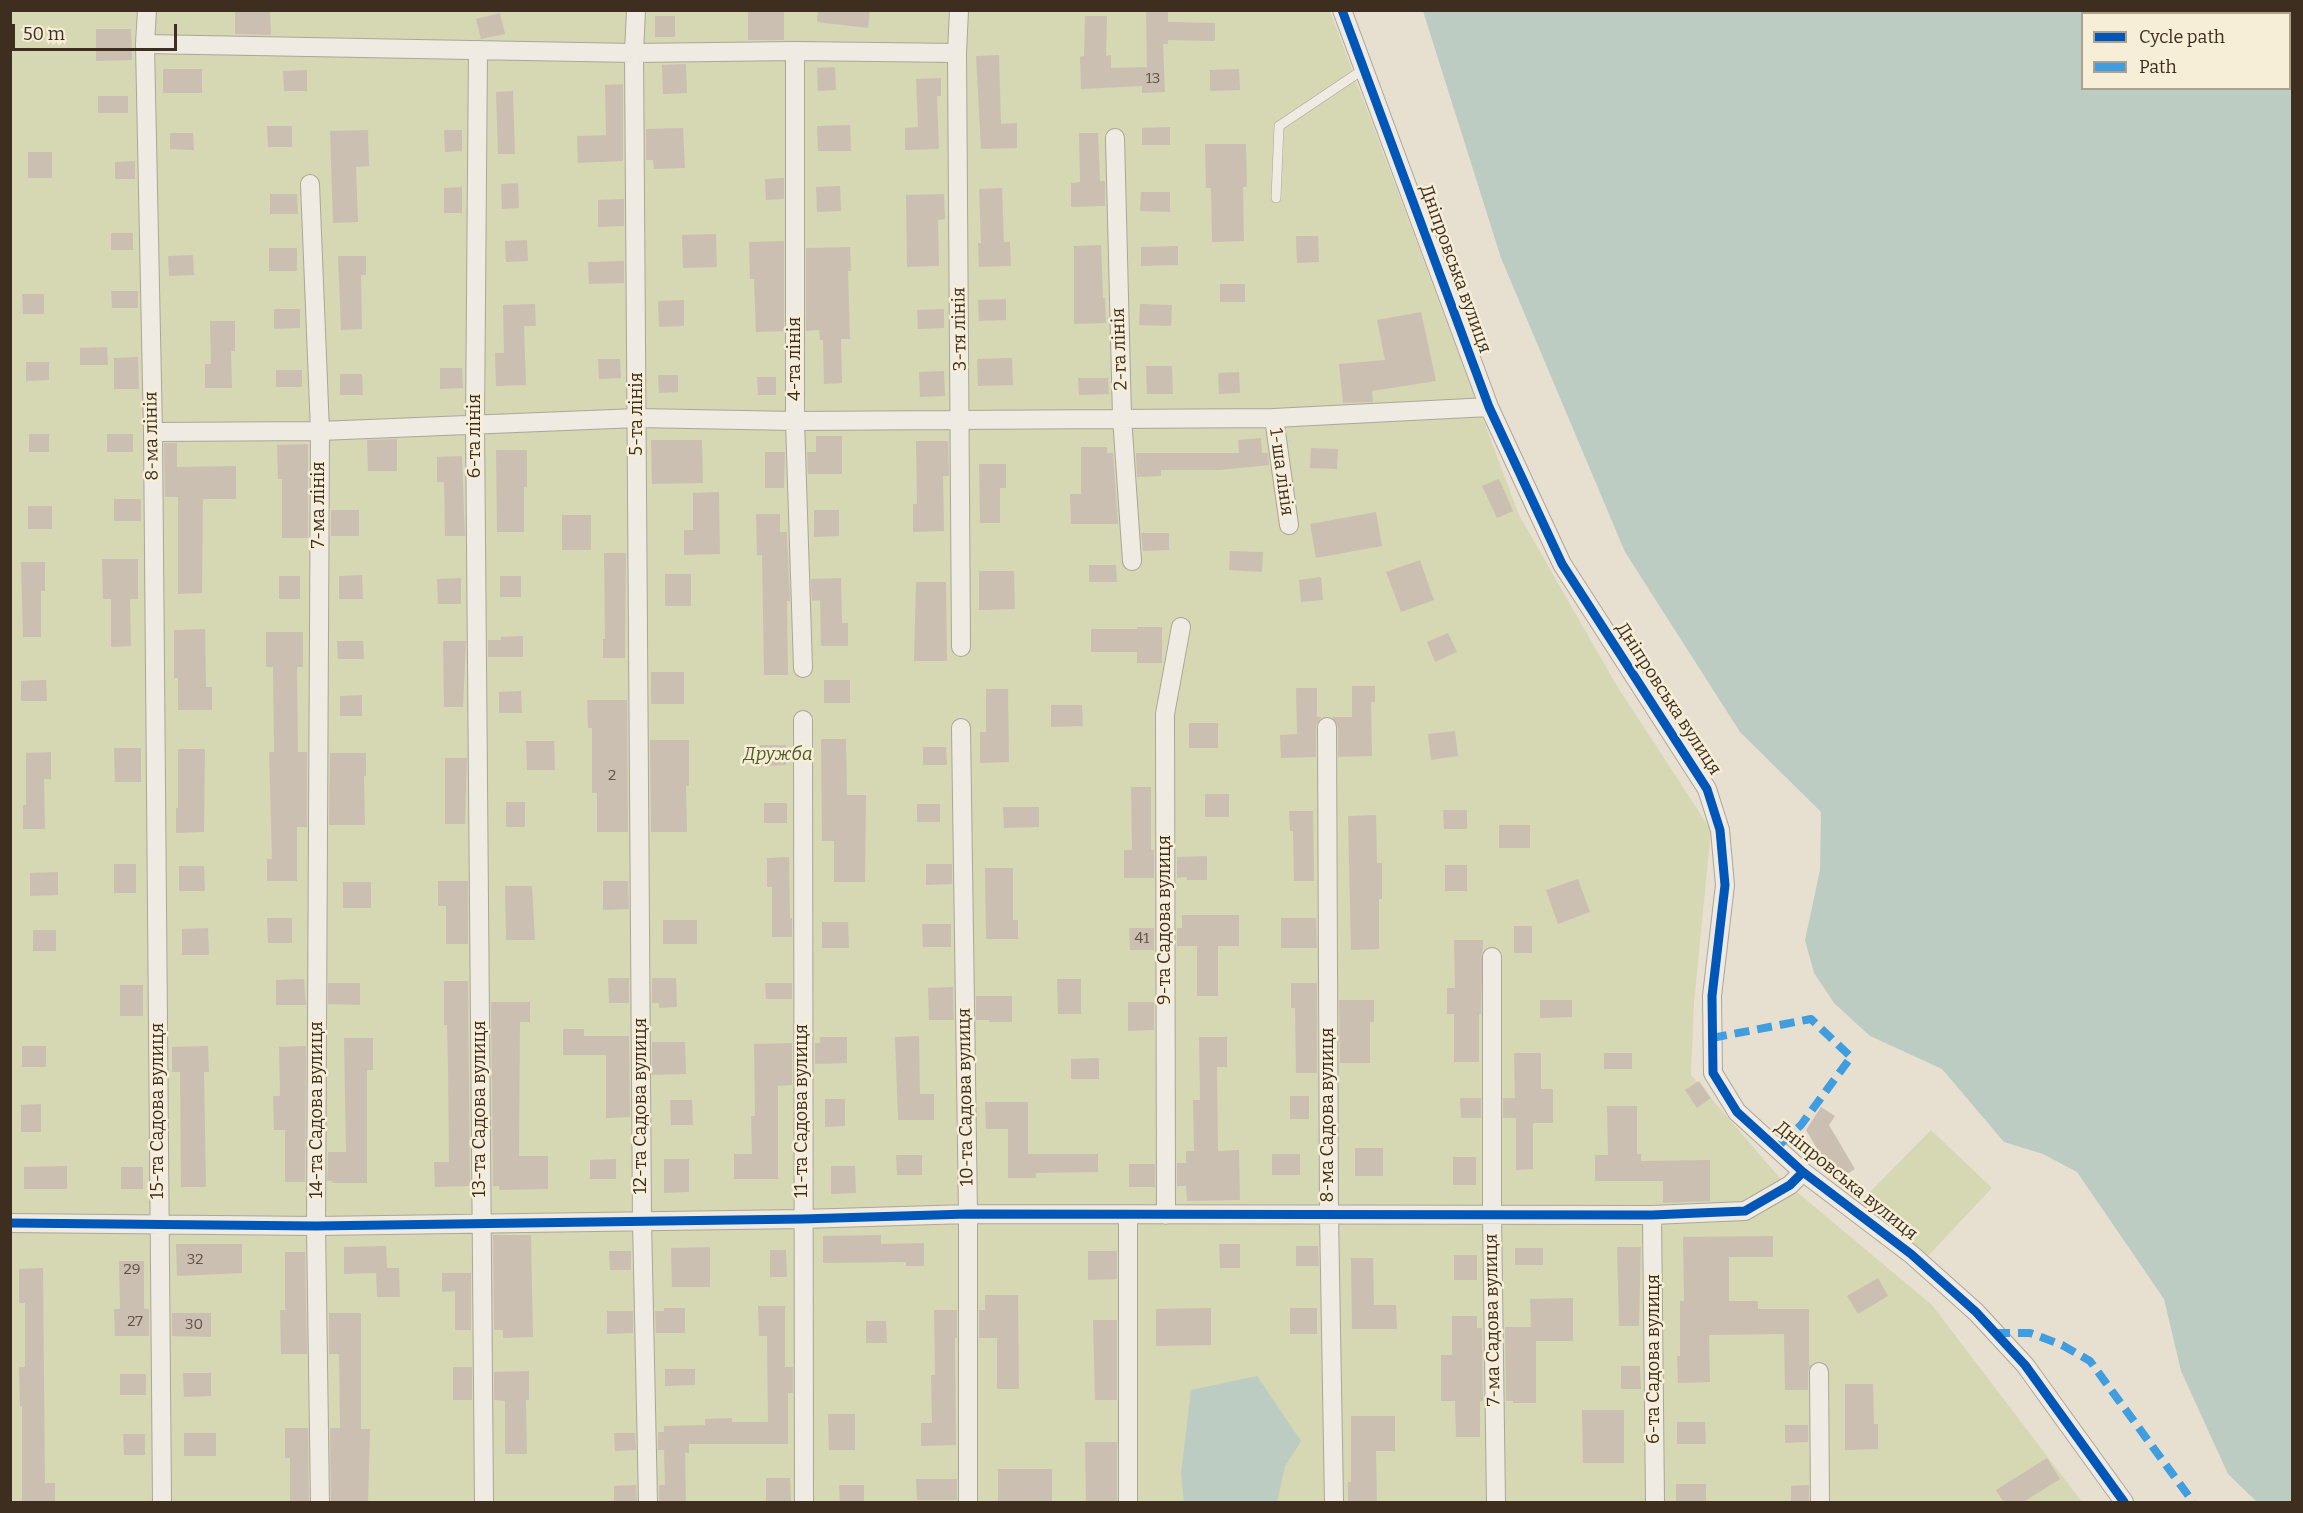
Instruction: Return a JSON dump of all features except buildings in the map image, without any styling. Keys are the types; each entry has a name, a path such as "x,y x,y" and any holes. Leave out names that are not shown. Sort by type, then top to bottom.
{"street":[{"name":"8-ма лінія","path":"147,10 145,44 153,432 156,828"},
{"name":"5-та лінія","path":"636,10 634,53 640,817"},
{"name":"3-тя лінія","path":"959,10 957,53 961,647"},
{"name":"Дніпровська вулиця","path":"1342,10 1489,407 1562,564 1707,789 1720,830 1725,885 1712,996 1713,1073 1737,1112 1803,1172 1911,1254 1976,1312 2025,1365 2124,1503"},
{"path":"145,44 634,53 795,51 957,53"},
{"name":"6-та лінія","path":"478,50 475,423 478,822"},
{"name":"4-та лінія","path":"795,51 795,421 803,668"},
{"name":"2-га лінія","path":"1115,138 1122,417 1132,561"},
{"name":"7-ма лінія","path":"310,184 320,431 319,826"},
{"path":"153,432 320,431 638,417 795,421 960,421 1122,417 1274,418 1489,407"},
{"name":"1-ша лінія","path":"1274,418 1289,525"},
{"name":"9-та Садова вулиця","path":"1166,1215 1166,714 1181,627"},
{"name":"11-та Садова вулиця","path":"803,720 804,1503"},
{"name":"8-ма Садова вулиця","path":"1327,727 1329,1215 1334,1503"},
{"name":"10-та Садова вулиця","path":"961,728 968,1214 968,1503"},
{"name":"12-та Садова вулиця","path":"640,817 642,1221 648,1503"},
{"name":"13-та Садова вулиця","path":"478,822 484,1503"},
{"name":"14-та Садова вулиця","path":"319,826 316,1226 320,1503"},
{"name":"15-та Садова вулиця","path":"156,828 162,1503"},
{"name":"7-ма Садова вулиця","path":"1492,957 1492,1215 1496,1503"},
{"path":"10,1223 316,1226 802,1219 968,1214 1652,1215 1745,1211 1790,1185 1803,1172"},
{"path":"1128,1215 1128,1503"},
{"name":"6-та Садова вулиця","path":"1652,1215 1655,1503"},
{"path":"1819,1372 1821,1503"}],"lane":[{"path":"1276,198 1279,126 1364,69"}],"green space":[{"name":"Дружба","path":"10,11 1330,11 1519,515 1617,686 1711,830 1694,1003 1691,1075 1779,1177 1932,1305 2082,1502 11,1502"},
{"path":"1931,1130 1992,1188 1925,1259 1860,1202"}],"shaded area":[{"path":"1423,11 2292,11 2292,1502 2257,1502 2228,1474 2181,1371 2164,1299 2077,1172 2043,1154 2004,1142 1942,1069 1870,1036 1834,1003 1814,973 1805,940 1820,870 1821,812 1740,732 1625,552 1501,258"},
{"path":"1257,1376 1301,1441 1285,1466 1277,1502 1184,1502 1181,1474 1191,1390"}],"marked path":[{"path":"1712,1038 1811,1019 1851,1057 1801,1125 1776,1148"},
{"path":"1995,1333 2030,1333 2062,1345 2090,1361 2193,1502"}],"cycle path":[{"path":"1342,10 1489,407 1562,564 1707,789 1720,830 1725,885 1712,996 1713,1073 1737,1112 1803,1172 1911,1254 1976,1312 2025,1365 2124,1502"},
{"path":"10,1223 316,1226 802,1219 968,1214 1652,1215 1745,1211 1790,1185 1803,1172"}]}
